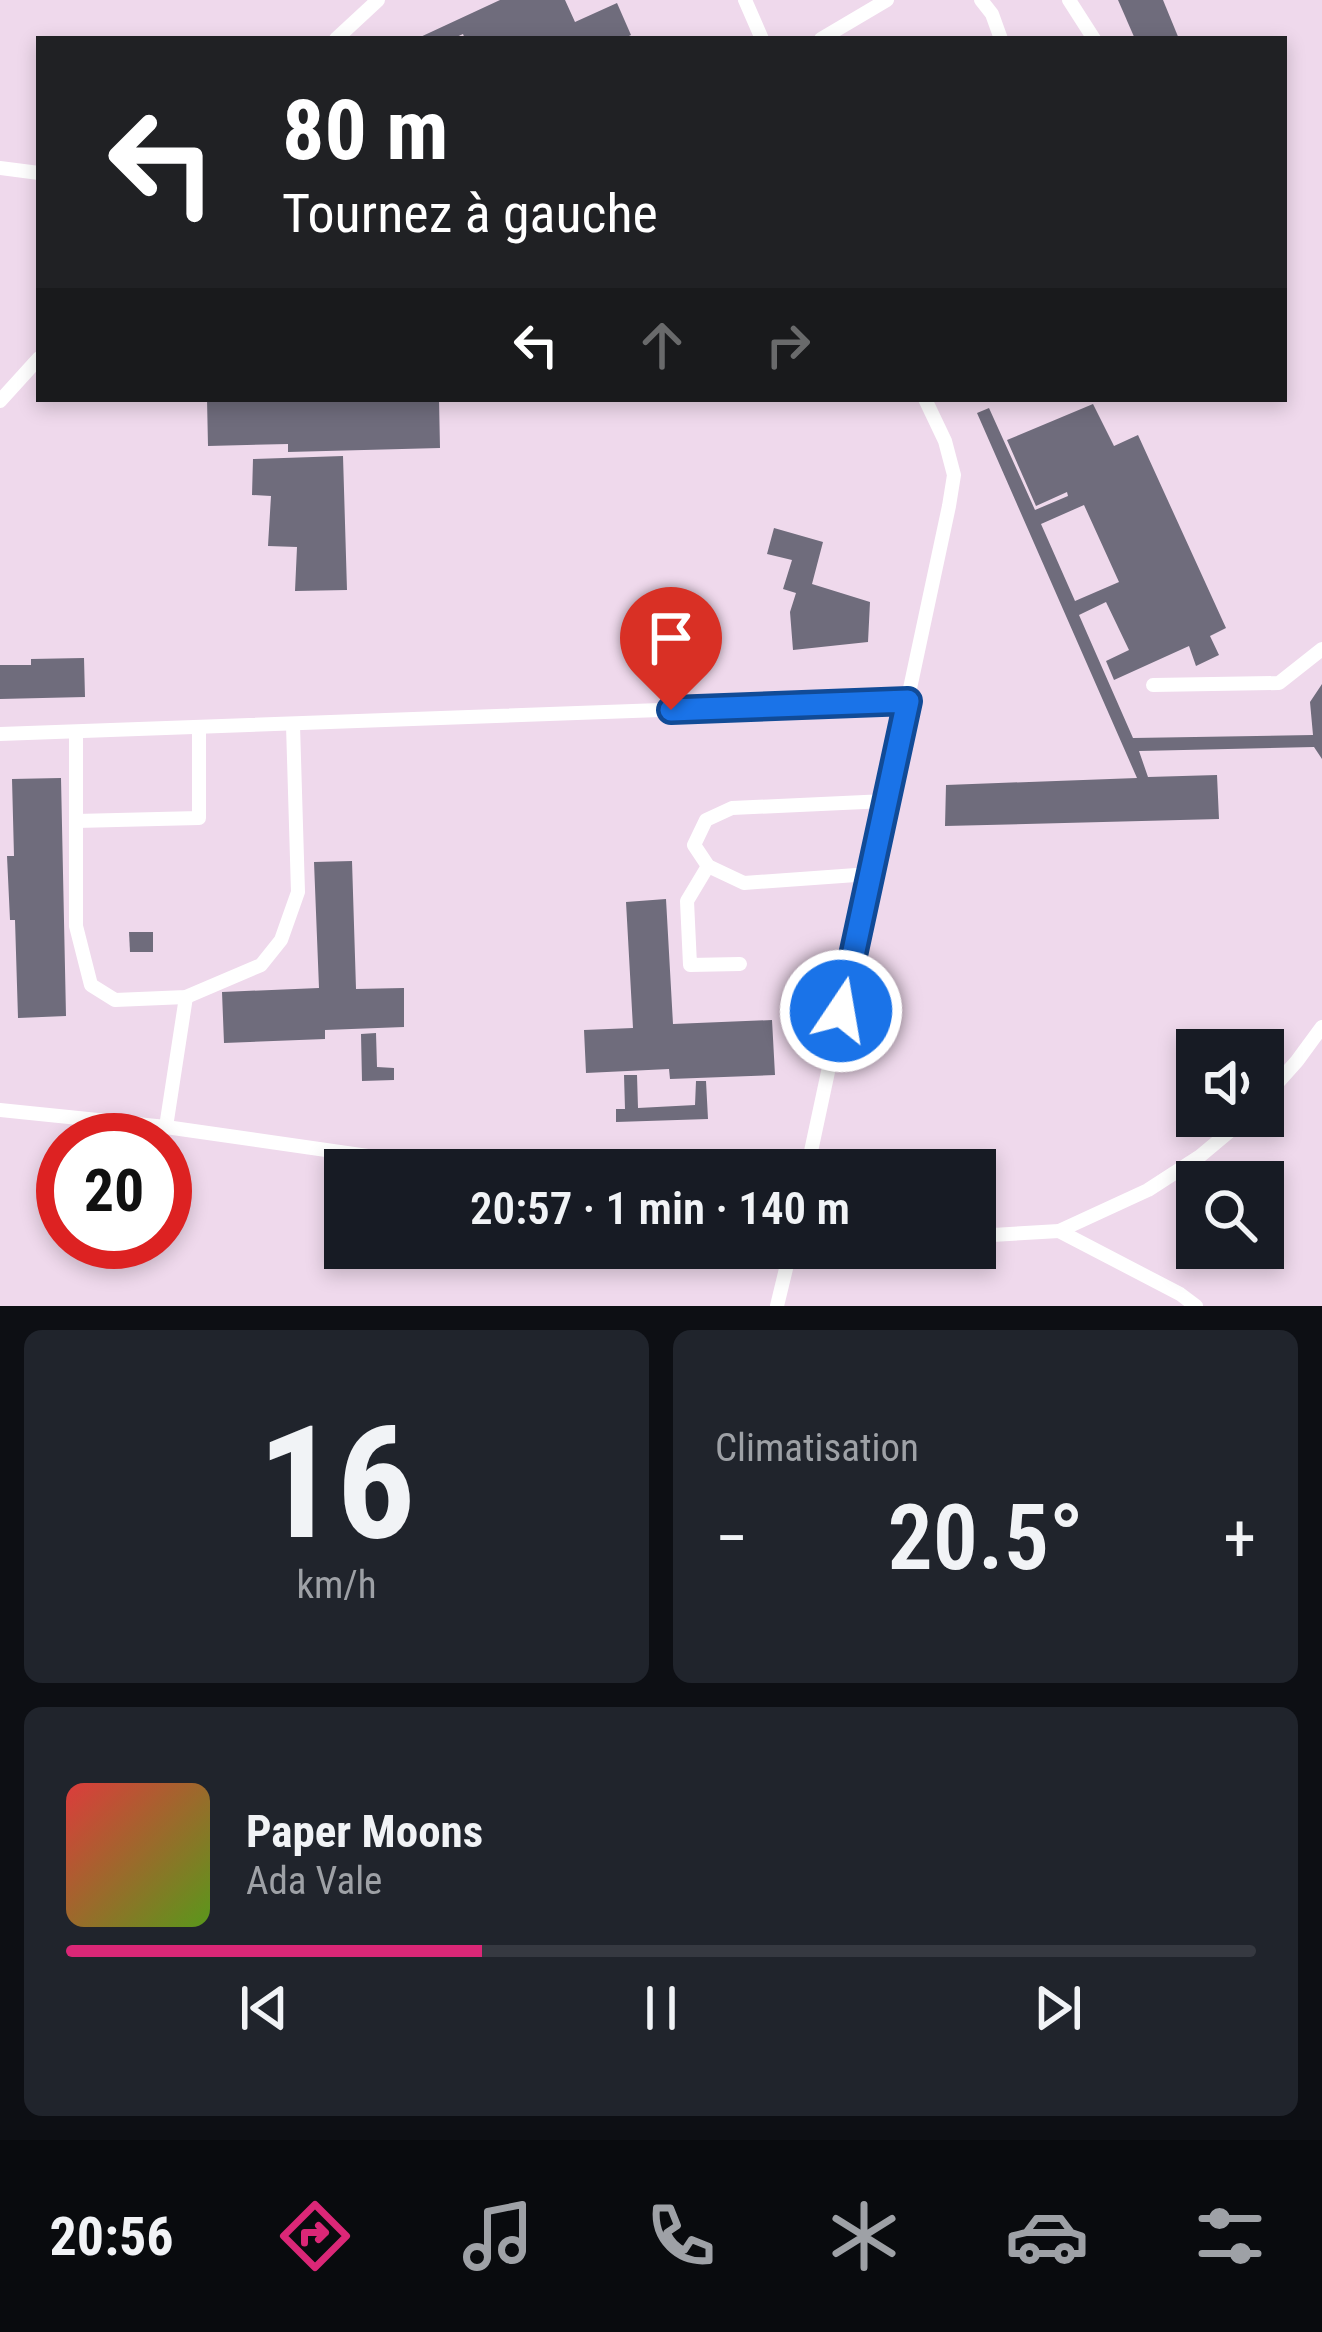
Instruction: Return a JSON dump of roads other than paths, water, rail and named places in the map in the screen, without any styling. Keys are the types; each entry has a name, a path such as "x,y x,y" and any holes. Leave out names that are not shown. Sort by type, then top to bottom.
{"lane":[{"path":"339,36 378,0"},
{"path":"745,0 761,36"},
{"path":"826,36 887,0"},
{"path":"981,0 1000,36"},
{"path":"1069,0 1092,36"},
{"path":"0,168 36,173"},
{"path":"0,401 36,361"},
{"path":"811,1149 954,475 926,402"},
{"path":"1154,685 1279,683 1322,649"},
{"path":"0,734 908,701"},
{"path":"76,732 76,926 91,985 115,1000 186,997 261,965 280,940 298,892 293,725"},
{"path":"76,821 199,818 199,728"},
{"path":"870,874 744,883 708,866 694,845 706,820 732,808 886,801"},
{"path":"708,866 687,901 690,965 740,964"},
{"path":"168,1113 186,997"},
{"path":"1284,1076 1322,1027"},
{"path":"0,1110 36,1114"},
{"path":"192,1131 324,1150"},
{"path":"996,1235 1060,1231 1148,1190 1223,1137"},
{"path":"1060,1231 1196,1306"},
{"path":"777,1306 786,1269"}]}
